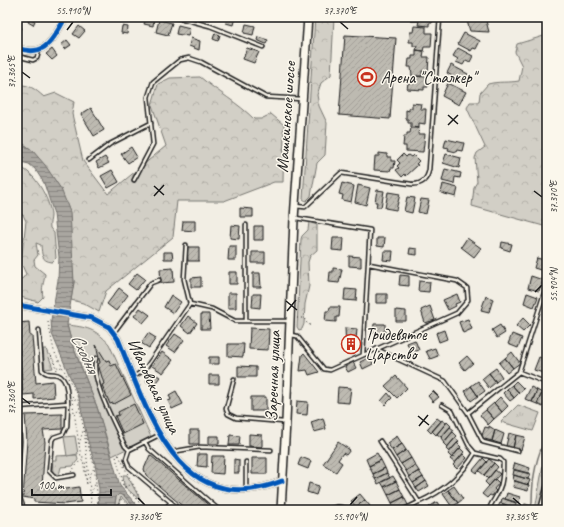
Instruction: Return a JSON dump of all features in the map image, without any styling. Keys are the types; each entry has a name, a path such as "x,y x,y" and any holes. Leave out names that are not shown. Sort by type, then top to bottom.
{"main road":[{"name":"Машкинское шоссе","path":"294,218 308,17"},
{"name":"Заречная улица","path":"281,510 290,335 293,319 294,218"}],"street":[{"path":"17,48 27,51 39,51 49,44 66,17"},
{"name":"Ивановская улица","path":"17,305 99,320 114,332 159,435 171,452 187,467 211,484 226,489 246,490 263,488 282,481"},
{"path":"330,510 338,508 348,510"}],"lane":[{"path":"176,17 210,26 263,47"},
{"path":"295,206 306,206 340,173 411,184 421,184 429,170 440,17"},
{"path":"17,56 33,60 37,58 39,51"},
{"path":"134,180 153,144 148,97 153,82 180,60 188,58 201,62 266,97 302,99"},
{"path":"89,160 110,144 151,123"},
{"path":"294,218 370,230 363,354"},
{"path":"246,225 246,322"},
{"path":"134,377 145,369 190,304 184,279 186,246"},
{"path":"290,335 297,336 327,370 457,313 464,306 469,295 467,288 457,281 369,264"},
{"path":"114,332 151,283 159,280"},
{"path":"468,413 519,372 547,284"},
{"path":"190,304 212,309 235,321 246,322 293,319"},
{"path":"39,330 42,370 45,373 60,375 65,383 68,403 66,431 52,440 49,471 56,478 73,476"},
{"path":"376,349 445,381 468,413 483,442 518,452"},
{"path":"96,358 94,364 99,386 125,446 129,450"},
{"path":"519,372 547,383"},
{"path":"234,379 226,409 228,414 236,418 286,422"},
{"path":"17,400 20,441 17,489 24,510 30,510"},
{"path":"17,407 68,403"},
{"path":"442,405 452,411 469,446 475,453 500,459 503,462 503,474 500,489 491,502 490,510"},
{"path":"159,435 129,450 126,459 129,467 180,510"},
{"path":"380,441 419,502"},
{"path":"145,442 149,449 219,510"},
{"path":"171,452 200,447 272,450"},
{"path":"403,510 431,496 451,481 467,465 475,453"},
{"path":"246,462 246,490"},
{"path":"540,510 546,495 547,485"},
{"path":"164,510 171,502"}],"path":[{"path":"293,319 304,318 308,325 310,325"},
{"path":"48,322 54,351 77,395 85,435 95,466 98,502 97,508 89,509"},
{"path":"56,374 57,370 50,354 58,368 62,367"},
{"path":"69,378 81,457 85,457"},
{"path":"72,396 78,402"},
{"path":"74,415 79,409"},
{"path":"76,428 83,427"},
{"path":"79,444 84,430"},
{"path":"85,435 85,457 91,501 89,509"},
{"path":"142,510 138,500 124,487 122,474 118,469 116,456 119,455 146,510"},
{"path":"73,476 71,470 83,460 87,484 84,461 86,461"},
{"path":"88,478 95,466"},
{"path":"122,474 127,474"},
{"path":"90,494 97,481"},
{"path":"124,487 134,484"},
{"path":"120,498 128,505 128,510 119,506 120,498"},
{"path":"89,509 98,502"},
{"path":"89,509 105,510"}],"green space":[{"path":"315,17 334,17 331,75 321,83 317,95 319,106 327,123 325,155 317,163 311,196 306,201 303,199"},
{"path":"547,35 547,227 472,206 474,187 477,182 475,158 477,153 485,147 467,108 470,102 479,102 480,93 488,84 519,81 522,66 515,52 517,44"},
{"path":"200,77 254,119 261,119 271,114 284,125 283,182 274,182 224,201 177,201 173,237 106,291 99,312 83,303 71,300 74,282 61,189 32,150 17,139 17,85 25,85 32,88 44,97 56,93 74,102 72,114 83,161 108,194 166,146 152,105 158,84 170,78"},
{"path":"17,167 29,173 40,186 48,202 51,216 50,228 54,233 56,258 52,262 44,259 41,245 36,243 38,255 34,260 35,266 45,274 42,288 43,297 38,302 17,296 17,281 23,278 26,274 21,263 26,221 23,215 17,211"},
{"path":"309,222 317,225 317,250 310,256 308,262 309,286 305,304 304,324 302,329 299,330 297,327 301,239 308,230"},
{"path":"67,325 80,327 95,332 109,344 151,437 112,456 97,407 72,344"},
{"path":"43,349 46,349 53,368 45,369"},
{"path":"518,405 540,413 533,431 501,422"},
{"path":"75,436 78,454 67,456 64,437"},
{"path":"77,455 78,460 73,466 61,467 59,475 53,473 52,460 56,460 56,456"},
{"path":"547,455 547,510 535,510 543,465"},
{"path":"123,475 127,475 141,501 124,486"},
{"path":"119,494 124,496 137,510 130,510 129,504 121,497 118,505 123,510 114,510 116,497"}],"shaded area":[{"path":"17,142 22,143 32,150 45,165 61,189 70,212 74,282 67,325 72,344 97,407 120,486 141,510 137,510 124,496 119,494 116,497 114,510 98,510 99,489 95,464 87,438 79,398 52,334 51,320 58,280 59,257 54,214 44,183 35,169 29,164 17,161"}],"building":[{"path":"82,17 90,17 88,22 81,19"},
{"path":"146,17 154,18 153,26 144,24"},
{"path":"227,17 235,17 233,25 226,23"},
{"path":"411,17 433,17 432,23 429,23 429,26 418,25 419,21 411,21"},
{"path":"485,17 489,32 470,31 467,21"},
{"path":"30,18 35,21 33,25 28,22"},
{"path":"159,20 172,23 168,35 156,32"},
{"path":"17,24 22,28 17,35"},
{"path":"246,24 255,26 253,35 244,33"},
{"path":"178,25 190,28 188,36 176,34"},
{"path":"79,26 85,31 79,38 73,34"},
{"path":"122,26 128,27 127,34 121,33"},
{"path":"414,26 426,27 426,33 432,33 431,47 424,47 423,51 416,50 417,46 413,46 413,42 409,42 410,32 413,32"},
{"path":"215,33 220,35 218,41 213,39"},
{"path":"464,33 480,41 476,49 473,48 471,51 458,44"},
{"name":"Арена \"Сталкер\"","path":"345,35 396,38 390,119 339,115"},
{"path":"258,37 268,40 266,44 257,40"},
{"path":"191,38 200,41 199,50 189,46"},
{"path":"67,40 71,45 65,49 61,45"},
{"path":"247,48 259,52 254,63 243,59"},
{"path":"458,48 473,56 470,62 466,60 463,65 456,62 458,59 453,56"},
{"path":"52,49 57,56 52,60 46,54"},
{"path":"416,50 424,51 423,57 429,57 428,72 422,71 422,76 412,76 411,67 408,67 409,59 412,59 412,56 416,56"},
{"path":"451,65 468,74 465,80 462,78 459,82 451,78 452,76 447,73"},
{"path":"412,76 426,77 428,87 424,87 424,90 407,89 408,83 411,83"},
{"path":"448,83 466,92 459,105 442,96"},
{"path":"412,103 421,104 420,109 426,109 425,124 419,123 419,128 411,127 411,123 408,123 408,119 406,119 406,110 409,111 409,108 412,108"},
{"path":"91,108 104,130 94,136 81,114"},
{"path":"411,128 419,128 418,134 425,134 423,152 406,151 406,146 403,146 404,136 407,136 407,133 410,133"},
{"path":"446,139 464,143 462,151 457,150 456,152 448,150 449,148 444,147"},
{"path":"131,147 137,157 128,163 121,154"},
{"path":"379,153 387,154 387,157 391,157 391,161 395,161 394,168 391,168 390,171 374,170 375,156 379,156"},
{"path":"403,154 406,157 408,155 411,157 413,155 419,161 416,164 418,165 406,176 405,174 402,177 396,170 399,168 397,166 400,163 397,160"},
{"path":"446,154 461,158 459,168 443,163"},
{"path":"105,157 109,163 99,168 96,162"},
{"path":"445,169 461,173 460,178 455,177 454,184 442,181"},
{"path":"112,170 119,182 108,188 101,176"},
{"path":"342,183 354,186 351,202 342,200 343,195 339,194"},
{"path":"443,184 458,188 456,197 441,193"},
{"path":"358,185 370,188 366,205 355,202"},
{"path":"377,190 384,191 381,207 376,207 377,202 375,202"},
{"path":"388,192 400,194 396,210 385,208"},
{"path":"407,197 415,198 412,213 404,211"},
{"path":"421,199 429,200 426,214 418,212"},
{"path":"240,208 253,209 253,217 240,217"},
{"path":"183,221 195,221 195,231 182,230"},
{"path":"231,225 240,226 239,239 230,238"},
{"path":"254,226 263,226 263,240 254,240"},
{"path":"333,238 344,238 343,251 332,250"},
{"path":"377,238 385,238 384,247 377,246"},
{"path":"467,238 481,248 474,257 461,247"},
{"path":"502,242 512,244 510,251 501,248"},
{"path":"229,246 236,246 236,260 228,260"},
{"path":"187,247 199,247 199,261 188,261"},
{"path":"410,248 417,249 417,255 409,254"},
{"path":"384,251 393,251 392,261 383,260"},
{"path":"164,252 172,252 173,259 164,259"},
{"path":"252,252 265,252 265,263 252,263"},
{"path":"349,256 361,257 361,267 349,266"},
{"path":"537,258 547,261 544,271 534,268"},
{"path":"173,268 174,282 161,283 160,269"},
{"path":"333,268 342,269 339,283 329,282 330,272 333,272"},
{"path":"229,272 237,272 237,284 229,284"},
{"path":"137,273 145,279 136,290 128,284"},
{"path":"253,273 260,273 261,287 253,287"},
{"path":"400,275 409,276 409,286 399,285"},
{"path":"531,276 543,280 539,291 528,288"},
{"path":"201,277 201,287 191,287 191,278"},
{"path":"419,281 430,282 429,292 418,291"},
{"path":"119,288 128,295 116,311 107,304"},
{"path":"345,289 357,290 356,301 344,300"},
{"path":"228,293 236,293 236,308 228,308"},
{"path":"527,293 538,297 534,307 524,303"},
{"path":"253,294 261,294 260,308 252,307"},
{"path":"376,294 387,294 387,303 376,303"},
{"path":"457,294 460,302 448,310 443,300"},
{"path":"171,295 181,302 173,313 164,307"},
{"path":"486,296 493,299 489,312 481,310"},
{"path":"430,306 435,320 425,323 421,310"},
{"path":"330,307 340,307 339,317 336,317 336,322 325,321 326,311 329,311"},
{"path":"140,308 150,315 143,323 134,316"},
{"path":"396,310 406,311 406,321 396,321"},
{"path":"201,314 209,314 210,329 201,329"},
{"path":"188,316 197,323 190,333 181,326"},
{"path":"523,318 530,325 523,332 516,326"},
{"path":"468,319 472,329 463,333 459,322"},
{"path":"29,322 30,336 32,336 36,383 53,381 54,397 34,399 34,394 23,395 19,341 17,341 17,323"},
{"path":"374,324 385,324 385,334 373,333"},
{"path":"500,325 505,333 497,338 492,330"},
{"path":"250,328 269,329 268,350 249,349"},
{"name":"Тридевятое Царство","path":"345,328 357,329 355,351 346,350"},
{"path":"444,330 447,339 439,342 436,333"},
{"path":"148,333 156,338 149,348 141,343"},
{"path":"175,334 184,340 175,352 166,346"},
{"path":"512,334 522,338 518,348 508,344"},
{"path":"415,340 419,350 411,353 407,343"},
{"path":"228,344 244,344 243,357 228,356"},
{"path":"96,345 106,361 109,360 111,366 116,364 131,395 114,404 110,404 102,385 104,384 98,364 100,363"},
{"path":"435,348 438,356 430,359 426,351"},
{"path":"162,352 173,360 163,373 152,366"},
{"path":"512,352 520,363 513,368 505,358"},
{"path":"304,353 319,372 309,375 307,370 300,371 302,355"},
{"path":"467,356 473,363 465,370 459,363"},
{"path":"209,357 219,357 219,364 209,364"},
{"path":"370,357 373,364 363,369 360,362"},
{"path":"539,357 547,360 543,373 534,370"},
{"path":"505,358 513,368 507,373 499,363"},
{"path":"353,362 356,368 348,372 345,367"},
{"path":"238,366 256,367 256,377 238,377"},
{"path":"496,368 502,377 496,382 489,373"},
{"path":"152,372 160,377 153,386 146,381"},
{"path":"489,373 496,382 489,388 482,379"},
{"path":"209,375 219,375 219,384 209,384"},
{"path":"396,376 407,388 397,398 385,386"},
{"path":"478,381 485,391 478,396 471,386"},
{"path":"516,381 524,389 519,393 512,385"},
{"path":"512,385 519,393 514,398 507,389"},
{"path":"471,386 478,396 471,401 465,391"},
{"path":"338,387 351,388 349,403 337,402"},
{"path":"531,387 537,390 532,402 525,399"},
{"path":"507,389 514,398 510,401 503,393"},
{"path":"537,390 542,393 537,404 532,402"},
{"path":"176,391 183,404 172,409 168,401 171,400 169,395"},
{"path":"433,391 439,397 433,402 428,396"},
{"path":"388,393 392,398 385,405 381,401"},
{"path":"542,393 547,395 543,407 537,404"},
{"path":"251,397 266,397 266,411 251,411"},
{"path":"500,397 508,406 502,412 494,403"},
{"path":"297,401 308,402 307,415 296,414"},
{"path":"494,403 502,412 494,419 486,410"},
{"path":"134,404 143,424 123,434 115,416 119,415 118,412"},
{"path":"486,410 494,419 488,425 480,415"},
{"path":"62,414 62,429 43,430 45,442 42,487 66,489 79,487 81,502 65,504 34,502 34,499 23,497 27,441 25,415"},
{"path":"323,418 326,429 314,432 311,422"},
{"path":"437,418 441,421 431,433 427,429"},
{"path":"442,420 446,423 436,435 432,431"},
{"path":"447,422 451,426 441,437 437,434"},
{"path":"489,426 495,430 492,441 481,438 485,427 489,428"},
{"path":"450,427 454,430 444,442 441,438"},
{"path":"190,430 199,430 199,444 190,444"},
{"path":"495,430 504,434 501,444 492,441"},
{"path":"453,432 457,436 447,447 443,443"},
{"path":"509,433 516,435 513,448 506,446"},
{"path":"249,434 262,435 262,447 249,446"},
{"path":"230,435 240,436 239,445 229,445"},
{"path":"516,435 525,437 521,450 513,448"},
{"path":"209,436 219,436 219,444 209,444"},
{"path":"397,436 402,444 392,450 387,443"},
{"path":"455,438 459,441 449,452 446,449"},
{"path":"338,442 350,450 346,455 343,453 338,460 342,463 336,472 323,464"},
{"path":"457,443 461,447 452,458 448,454"},
{"path":"402,444 406,450 396,457 392,450"},
{"path":"460,448 464,452 455,463 450,459"},
{"path":"406,450 411,458 401,464 396,457"},
{"path":"377,453 381,460 369,466 366,459"},
{"path":"198,454 207,454 207,467 197,466"},
{"path":"463,454 467,458 457,469 453,465"},
{"path":"150,455 213,510 187,510 146,475 144,469"},
{"path":"212,456 224,456 223,474 211,473"},
{"path":"301,457 311,461 308,469 298,465"},
{"path":"252,458 267,458 267,474 252,474"},
{"path":"411,458 415,465 406,471 401,464"},
{"path":"483,458 487,462 477,473 473,470"},
{"path":"234,459 239,460 239,473 234,473"},
{"path":"489,459 494,463 484,475 479,471"},
{"path":"381,460 385,468 373,474 369,466"},
{"path":"494,463 498,467 488,479 484,475"},
{"path":"515,463 530,468 528,473 513,469"},
{"path":"415,465 419,471 409,477 406,471"},
{"path":"385,468 387,473 375,479 373,474"},
{"path":"495,470 500,474 489,486 485,482"},
{"path":"514,470 530,474 528,479 513,475"},
{"path":"419,471 423,477 413,483 409,477"},
{"path":"387,473 390,478 378,484 375,479"},
{"path":"514,475 530,480 528,485 513,480"},
{"path":"393,476 396,481 384,487 381,482"},
{"path":"423,477 426,481 416,488 413,483"},
{"path":"495,479 499,483 494,489 496,491 492,496 490,495 487,498 482,494"},
{"path":"396,481 400,489 388,495 384,487"},
{"path":"426,481 429,486 419,492 416,488"},
{"path":"514,481 529,485 528,491 513,487"},
{"path":"309,483 319,486 316,495 307,492"},
{"path":"454,486 463,499 458,503 448,490"},
{"path":"400,489 404,497 392,503 388,495"},
{"path":"448,490 458,503 452,507 443,494"},
{"path":"507,493 520,497 519,503 505,499"},
{"path":"360,494 365,500 356,507 351,501"},
{"path":"404,497 408,505 395,510 392,503"},
{"path":"502,498 516,503 515,508 501,503"},
{"path":"365,500 370,506 365,510 359,510 356,507"},
{"path":"437,502 442,510 431,510 429,507"},
{"path":"500,503 513,508 512,510 497,509"}],"waterway":[{"path":"523,510 525,504 531,506 532,503 535,468 547,436"}],"cycle path":[{"path":"17,48 27,50 42,48 52,39 66,17"},
{"path":"17,305 92,318 109,327 118,339 142,398 156,427 172,453 192,473 217,486 246,490 282,481"}],"place":[{"name":"Арена \"Сталкер\"","path":"367,77"},
{"name":"Тридевятое Царство","path":"351,344"}],"water label":[{"name":"Сходня","path":"85,353"}]}
